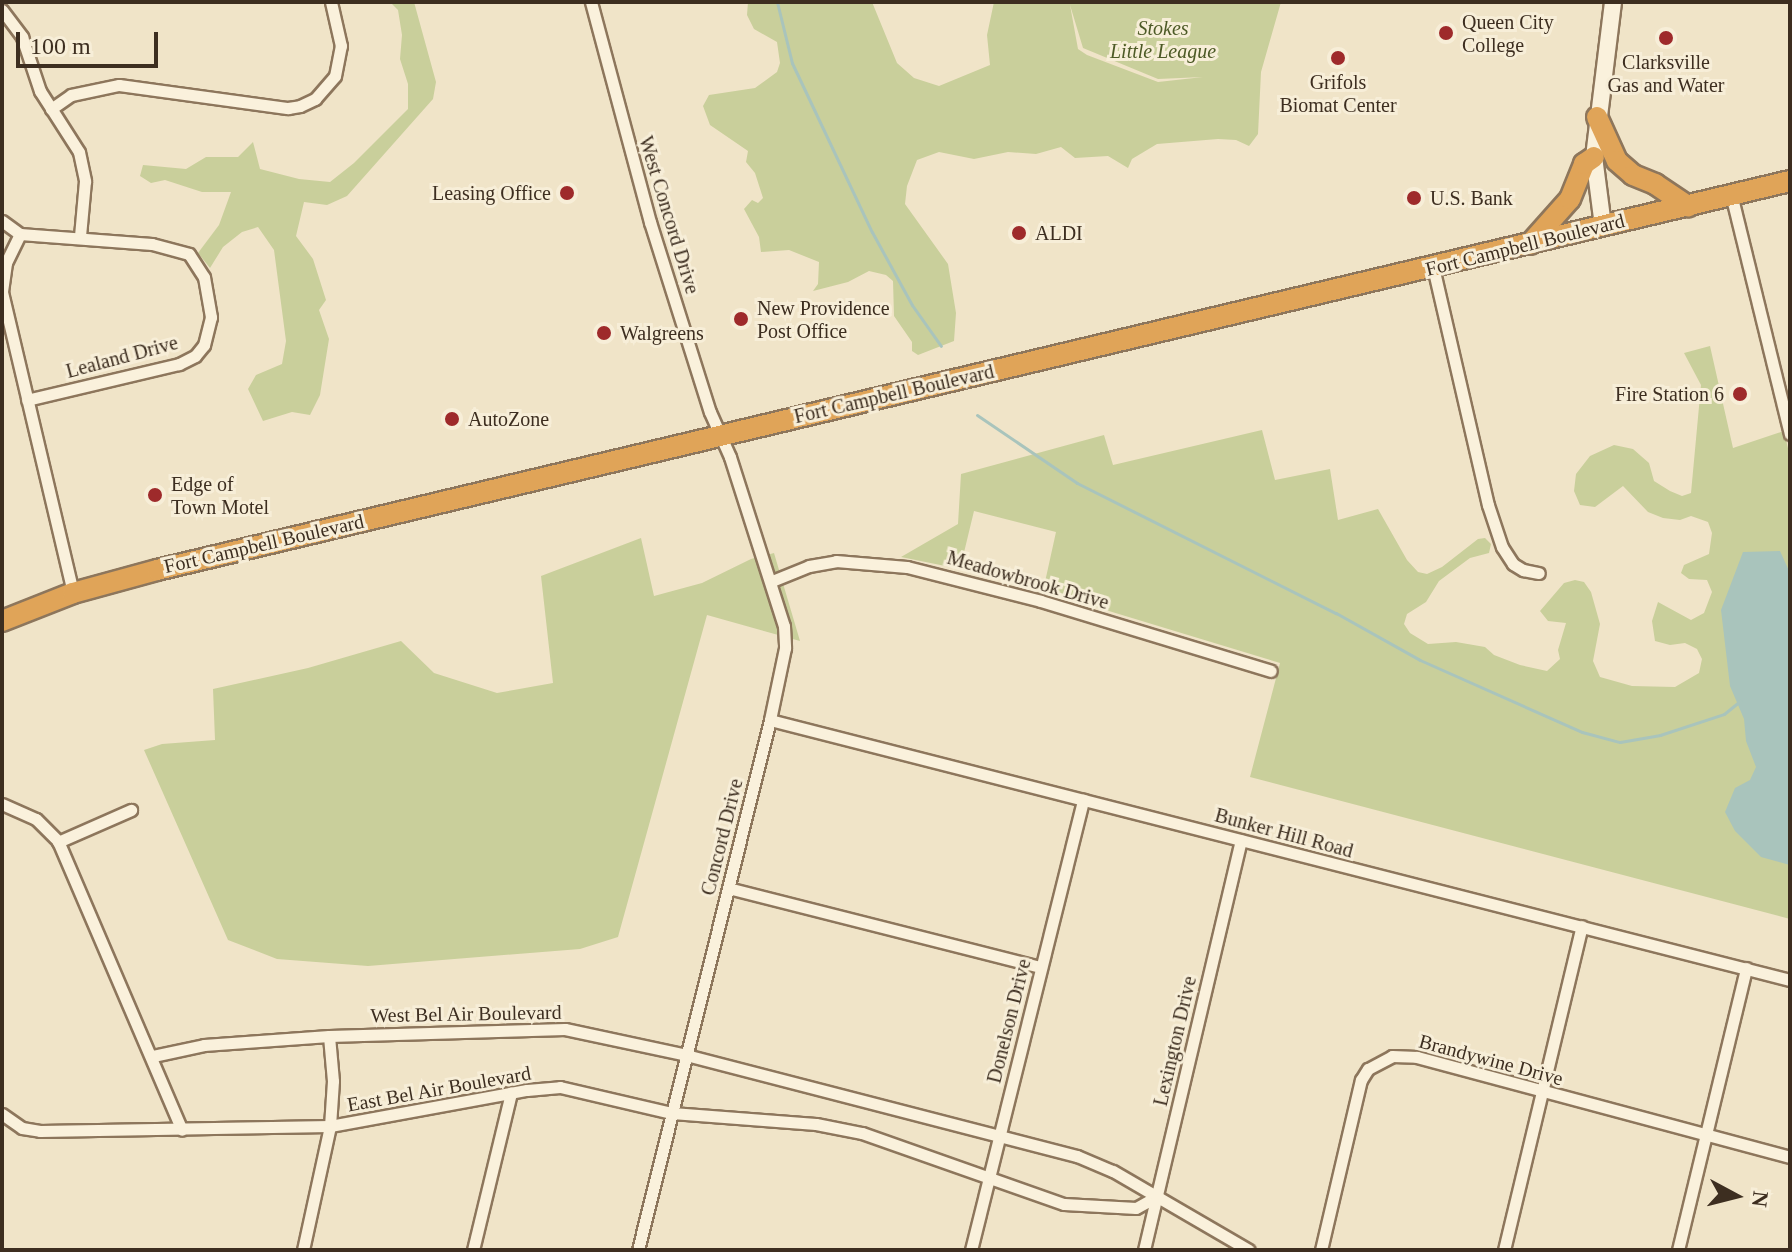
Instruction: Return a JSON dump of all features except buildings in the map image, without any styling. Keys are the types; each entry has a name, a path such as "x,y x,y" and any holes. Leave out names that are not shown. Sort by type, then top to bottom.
{"highway":[{"path":"1597,117 1617,161 1633,175 1655,184 1688,206"},
{"path":"1530,244 1570,199 1584,164 1594,157"},
{"name":"Fort Campbell Boulevard","path":"2,621 73,593 229,552 1790,181"}],"street":[{"path":"51,109 71,95 119,85 288,108 300,106 326,89 340,59 331,2"},
{"name":"West Concord Drive","path":"591,2 650,222 720,436"},
{"path":"1603,226 1594,157 1613,2"},
{"path":"2,10 22,37 40,91 79,152 85,167 80,236"},
{"path":"1731,194 1789,428"},
{"path":"2,221 20,234 6,263 2,292 73,593"},
{"name":"Lealand Drive","path":"20,234 80,236 172,246 189,254 199,266 208,291 211,317 208,335 195,356 179,364 27,400"},
{"path":"1433,267 1488,505 1502,547 1513,564 1539,573"},
{"name":"Concord Drive","path":"638,1250 770,720 785,648 784,626 772,581 720,436"},
{"name":"Meadowbrook Drive","path":"772,581 809,566 836,561 907,567 1041,601 1271,671"},
{"name":"Bunker Hill Road","path":"770,720 1790,980"},
{"name":"Donelson Drive","path":"971,1250 1083,800"},
{"path":"2,804 36,819 58,842 153,1056 182,1130"},
{"path":"58,842 131,810"},
{"name":"Lexington Drive","path":"1144,1250 1241,840"},
{"path":"728,888 1041,967"},
{"path":"1504,1250 1582,926"},
{"path":"1678,1250 1746,968"},
{"name":"West Bel Air Boulevard","path":"153,1056 204,1045 544,1027 686,1055 1077,1156 1249,1250"},
{"path":"303,1250 330,1126 333,1081 329,1036"},
{"name":"Brandywine Drive","path":"1321,1250 1361,1080 1380,1059 1417,1057 1542,1093 1790,1157"},
{"name":"East Bel Air Boulevard","path":"2,1114 22,1128 40,1131 330,1126 560,1087 672,1113 816,1124 862,1133 988,1179 1075,1206 1136,1208 1156,1197"},
{"path":"473,1250 511,1093"}],"green space":[{"path":"390,2 414,2 436,82 433,99 347,196 327,205 304,202 296,236 313,259 326,300 319,310 329,339 320,395 310,415 292,412 263,421 248,389 256,375 282,364 286,341 274,250 258,227 242,232 223,247 210,268 198,253 219,225 231,192 202,192 165,180 151,183 140,176 143,165 186,169 206,157 238,157 253,142 260,169 299,179 330,182 354,163 408,109 408,84 400,59 402,35 398,10"},
{"name":"Stokes Little League","path":"748,2 872,2 897,63 914,78 939,86 990,65 987,35 994,2 1281,2 1261,72 1258,134 1249,146 1236,140 1218,139 1157,144 1132,159 1128,168 1108,156 1075,158 1061,147 1036,154 1008,152 974,159 939,152 917,160 907,186 905,204 948,264 956,313 954,341 918,355 912,351 912,342 894,316 893,281 886,275 869,271 848,282 813,291 818,284 819,262 789,250 761,252 759,237 744,209 752,200 758,203 763,198 755,173 746,162 748,151 710,125 703,106 709,95 755,88 777,72 780,63 777,42 754,29 747,15","holes":["1070,5 1083,48 1158,79 1203,77 1158,82 1087,55 1078,49"]},
{"path":"1710,346 1733,448 1784,431 1790,457 1790,919 1250,777 1280,663 1043,591 1056,532 974,511 960,569 901,557 958,524 961,474 1104,435 1113,465 1262,430 1275,480 1330,469 1338,520 1378,509 1407,560 1418,572 1427,574 1442,567 1478,539 1485,538 1491,544 1489,553 1470,558 1439,581 1426,602 1407,614 1404,624 1410,633 1428,644 1456,642 1485,647 1494,655 1547,671 1560,659 1558,650 1566,623 1548,621 1540,611 1564,583 1575,580 1584,582 1591,592 1600,624 1593,661 1600,677 1632,686 1675,687 1699,673 1702,659 1697,649 1685,643 1670,645 1655,641 1652,621 1658,602 1691,620 1704,613 1712,592 1707,580 1689,579 1681,573 1684,565 1709,554 1712,533 1708,522 1691,516 1680,520 1663,518 1648,512 1623,486 1595,507 1580,505 1574,491 1576,474 1590,456 1614,445 1633,449 1649,463 1654,481 1670,491 1682,496 1691,493 1701,385 1684,353"},
{"path":"641,538 654,596 702,583 751,559 774,553 800,641 707,615 618,937 580,949 368,966 277,959 228,940 144,750 162,744 215,740 213,689 308,668 401,641 434,673 497,693 553,683 541,576"}],"water":[{"path":"1780,551 1790,573 1790,865 1761,857 1735,831 1725,812 1735,788 1750,780 1756,767 1746,741 1744,719 1730,686 1721,610 1743,552"}],"waterway":[{"path":"777,2 792,63 872,232 912,305 941,346"},
{"path":"977,415 1077,483 1336,613 1420,660 1582,732 1620,742 1660,735 1724,714 1740,701"}],"place":[{"name":"Queen City College","path":"1446,33"},
{"name":"Clarksville Gas and Water","path":"1666,38"},
{"name":"Grifols Biomat Center","path":"1338,58"},
{"name":"Leasing Office","path":"567,193"},
{"name":"U.S. Bank","path":"1414,198"},
{"name":"ALDI","path":"1019,233"},
{"name":"New Providence Post Office","path":"741,319"},
{"name":"Walgreens","path":"604,333"},
{"name":"Fire Station 6","path":"1740,394"},
{"name":"AutoZone","path":"452,419"},
{"name":"Edge of Town Motel","path":"155,495"}]}
